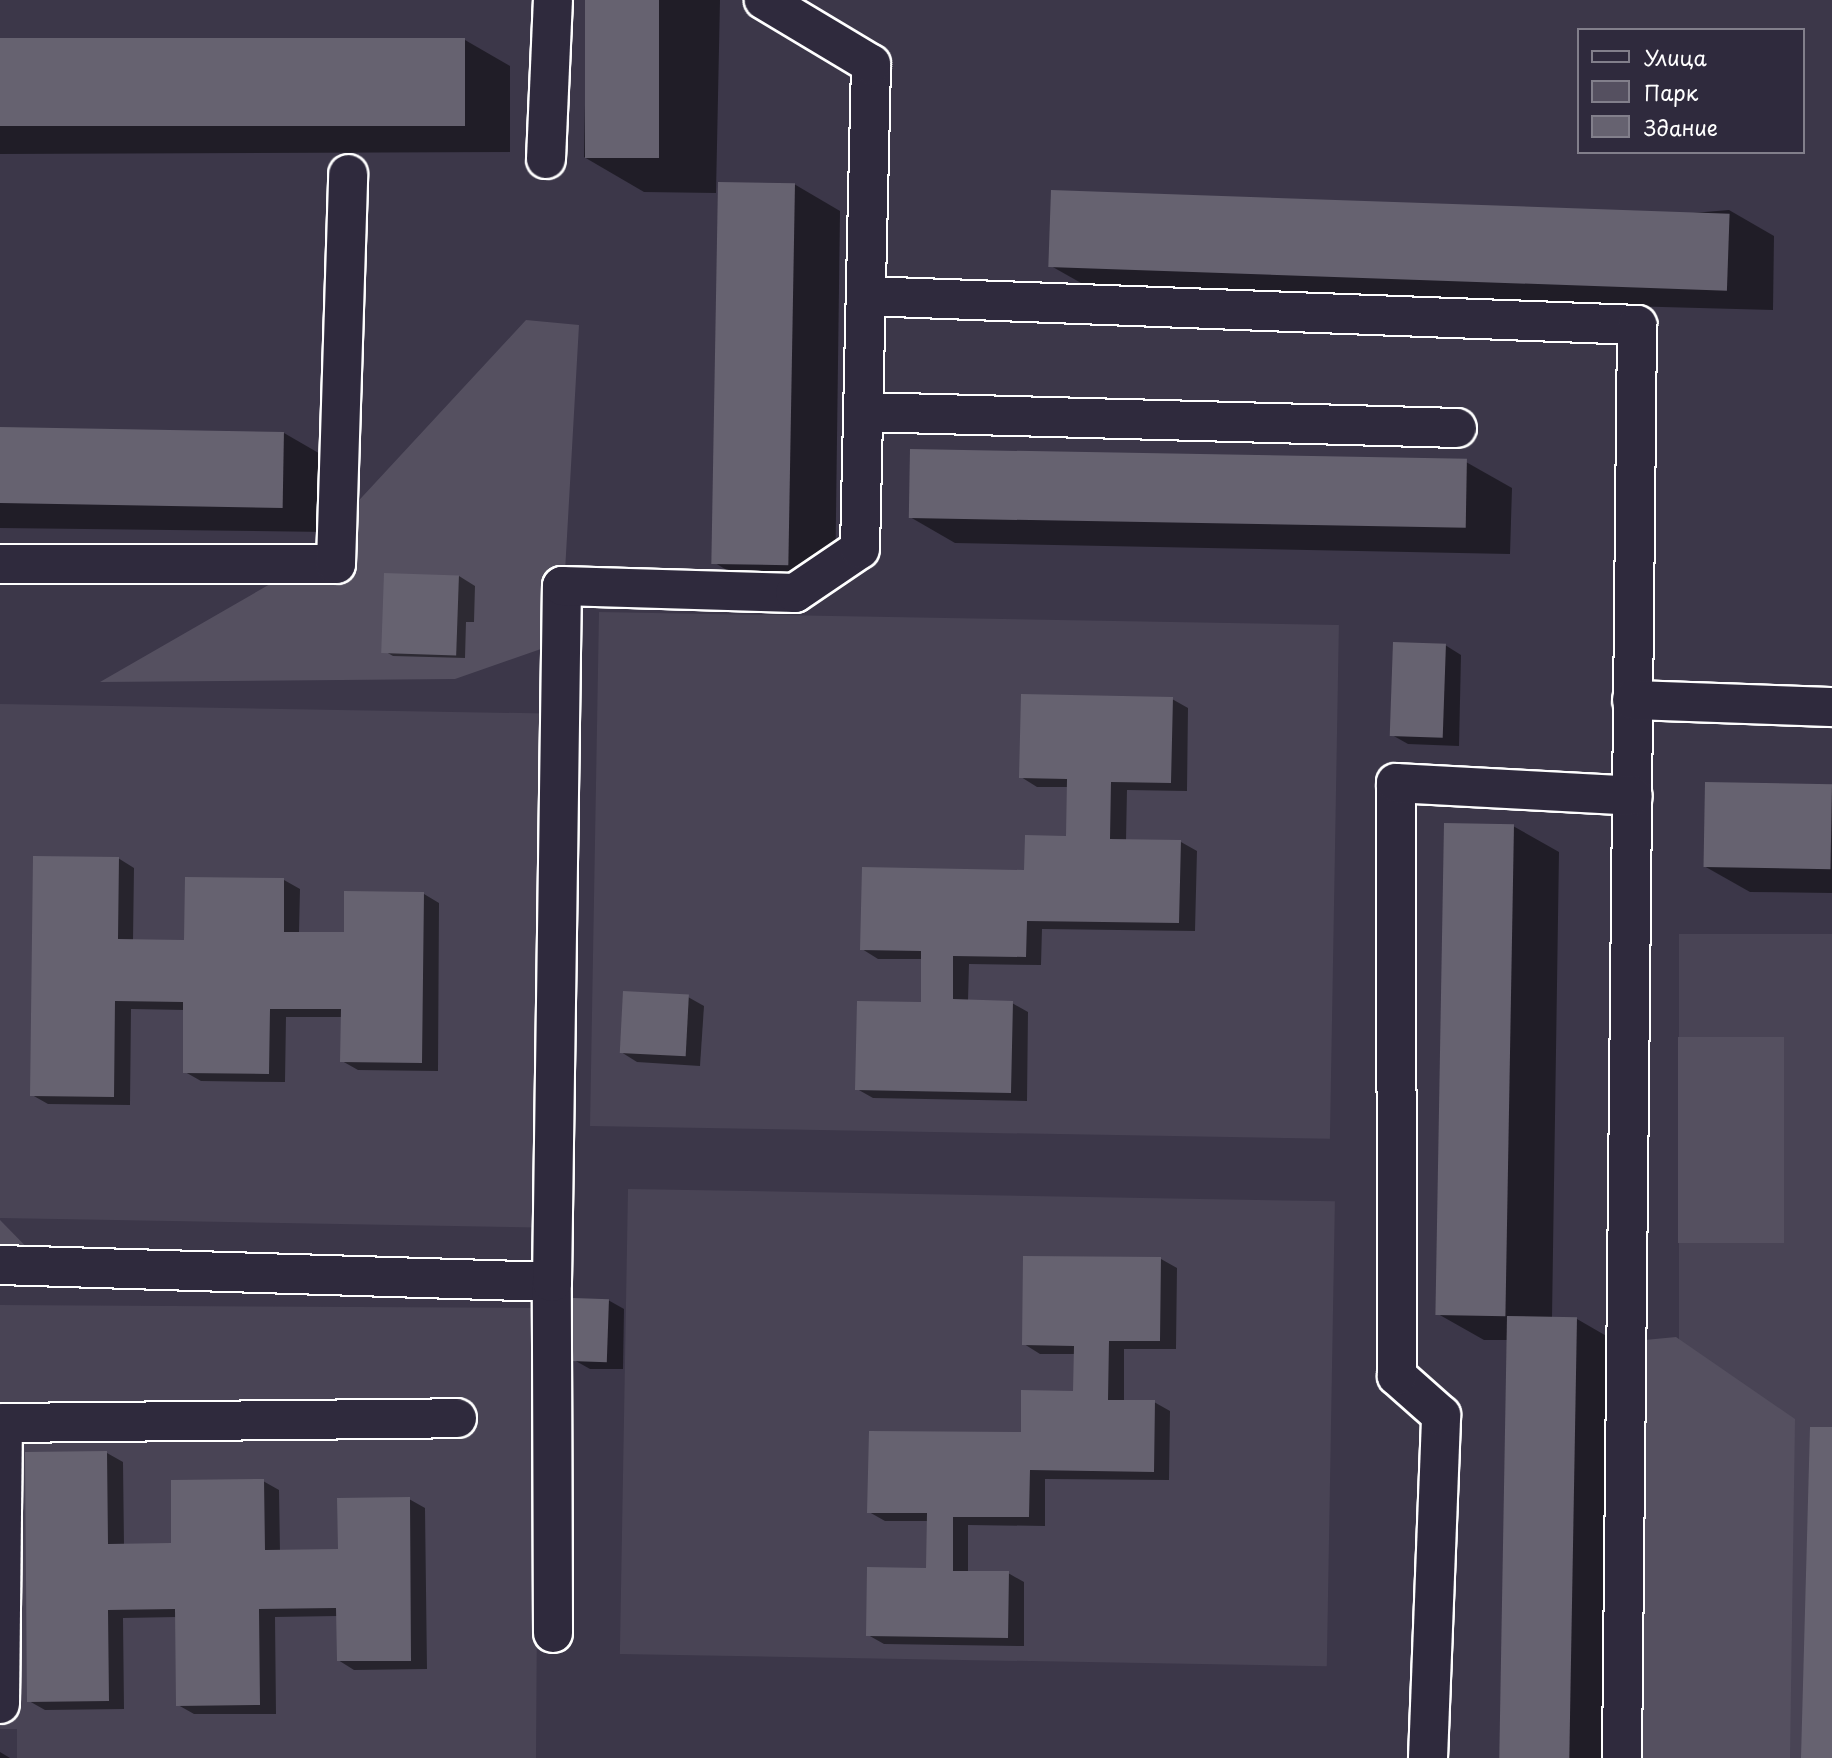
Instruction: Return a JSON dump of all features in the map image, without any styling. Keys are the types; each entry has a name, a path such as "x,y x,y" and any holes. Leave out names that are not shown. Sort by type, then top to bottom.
{"lane":[{"path":"546,159 553,0"},
{"path":"553,1633 552,1282 562,586 795,593 860,549 871,64 764,0"},
{"path":"0,564 336,564 348,174"},
{"path":"866,296 1637,325 1622,1758"},
{"path":"863,412 1457,428"},
{"path":"1632,700 1832,707"},
{"path":"1428,1758 1441,1415 1397,1376 1396,783 1633,796"},
{"path":"0,1265 552,1282"},
{"path":"0,1704 3,1423 457,1418"}],"shaded area":[{"path":"599,612 1339,625 1330,1139 590,1126"},
{"path":"0,704 546,714 537,1227 0,1218"},
{"path":"1679,934 1832,934 1832,1758 1679,1758"},
{"path":"628,1189 1335,1201 1327,1666 620,1654"},
{"path":"0,1305 539,1308 536,1758 17,1758 17,1729 0,1729"}],"green space":[{"path":"526,320 579,325 561,642 455,679 100,682 305,564 338,523"},
{"path":"1678,1037 1784,1037 1784,1243 1678,1243"},
{"path":"0,1220 46,1267 0,1265"},
{"path":"1676,1337 1795,1419 1790,1758 1622,1758 1624,1342"}],"building":[{"path":"585,0 659,0 659,158 585,158"},
{"path":"0,38 465,38 465,126 0,126"},
{"path":"718,182 795,183 788,565 711,564"},
{"path":"1051,190 1730,214 1727,291 1048,267"},
{"path":"0,427 284,432 283,508 0,503"},
{"path":"910,449 1467,459 1466,528 909,518"},
{"path":"384,573 459,576 456,656 381,653"},
{"path":"1393,642 1446,644 1443,738 1390,736"},
{"path":"1021,694 1173,697 1171,783 1111,782 1110,839 1181,840 1179,923 1027,921 1026,957 953,956 953,999 1013,1001 1011,1093 855,1090 857,1001 921,1002 921,951 860,950 862,867 1024,870 1025,835 1066,836 1067,779 1019,778"},
{"path":"1705,782 1832,784 1830,869 1704,867"},
{"path":"1444,823 1514,824 1505,1316 1435,1315"},
{"path":"33,856 119,857 118,939 184,940 185,877 284,878 284,932 344,932 344,891 424,892 422,1063 340,1062 341,1009 270,1009 269,1074 183,1073 183,1002 115,1001 114,1097 30,1096"},
{"path":"623,991 689,994 686,1056 620,1053"},
{"path":"1023,1256 1161,1257 1160,1341 1109,1341 1108,1400 1155,1400 1154,1472 1030,1470 1029,1517 953,1517 953,1571 1009,1571 1008,1638 866,1636 867,1567 926,1568 927,1513 867,1513 869,1431 1021,1432 1021,1390 1073,1391 1074,1346 1022,1345"},
{"path":"573,1298 609,1299 607,1362 571,1361"},
{"path":"1507,1316 1577,1317 1569,1758 1499,1758"},
{"path":"1810,1427 1832,1427 1832,1758 1801,1758"},
{"path":"107,1451 108,1544 171,1543 171,1480 264,1479 265,1550 338,1549 337,1498 410,1497 411,1661 337,1661 336,1608 259,1609 260,1705 176,1706 175,1609 108,1610 109,1701 27,1702 25,1452"}]}
